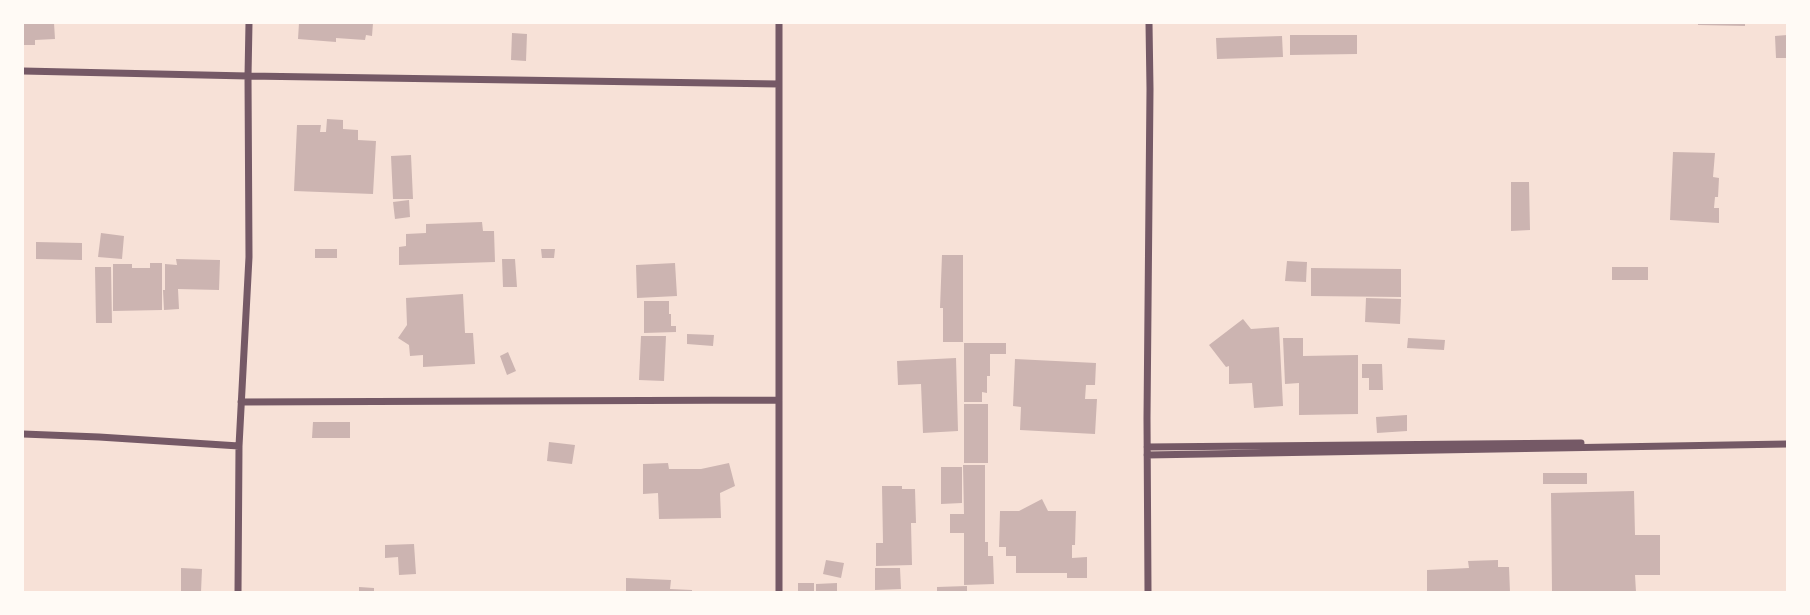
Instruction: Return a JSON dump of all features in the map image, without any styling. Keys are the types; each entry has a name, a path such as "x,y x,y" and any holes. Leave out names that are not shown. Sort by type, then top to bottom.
{"street":[{"path":"238,592 239,446 249,257 249,23"},
{"path":"779,23 779,592"},
{"path":"1148,592 1149,23"},
{"path":"23,71 779,84"},
{"path":"241,402 779,400"},
{"path":"23,435 239,446"},
{"path":"1147,451 1787,442"}],"building":[{"path":"23,23 54,23 55,39 35,40 35,45 23,45"},
{"path":"299,23 373,23 372,36 366,35 365,40 336,38 336,42 298,39"},
{"path":"1745,23 1745,26 1698,25"},
{"path":"512,33 527,34 526,61 511,60"},
{"path":"1290,35 1357,35 1357,54 1290,55"},
{"path":"1787,35 1787,58 1776,58 1775,36"},
{"path":"1282,36 1283,57 1217,59 1216,38"},
{"path":"327,119 343,120 343,129 358,130 358,140 376,141 373,194 294,191 297,125 321,125 320,132 326,132"},
{"path":"1673,152 1715,153 1713,177 1719,178 1718,197 1715,197 1714,208 1719,208 1719,223 1670,220"},
{"path":"411,155 413,199 393,199 391,156"},
{"path":"1511,182 1529,182 1530,230 1511,231"},
{"path":"409,200 410,217 395,219 393,202"},
{"path":"482,222 483,231 494,231 495,262 399,265 399,247 406,246 406,234 426,233 426,224"},
{"path":"101,233 124,236 122,259 98,257"},
{"path":"36,242 82,243 82,260 36,259"},
{"path":"315,249 337,249 337,258 315,258"},
{"path":"541,249 555,249 554,258 542,258"},
{"path":"942,255 963,255 963,342 943,342 943,308 940,308"},
{"path":"176,259 220,260 219,290 178,289 179,309 164,310 165,264 177,265"},
{"path":"502,259 515,259 517,287 503,287"},
{"path":"1287,261 1307,262 1306,282 1285,281"},
{"path":"150,263 162,263 162,310 113,311 113,264 150,268"},
{"path":"675,263 677,296 637,298 636,265"},
{"path":"95,267 111,267 112,323 96,323"},
{"path":"1612,267 1648,267 1648,280 1612,280"},
{"path":"1311,268 1401,269 1401,297 1311,296"},
{"path":"463,294 465,333 473,333 475,364 423,367 423,355 410,356 409,345 398,338 407,325 406,298"},
{"path":"1366,298 1401,299 1400,324 1365,322"},
{"path":"644,301 669,301 671,326 676,326 676,332 644,333"},
{"path":"1243,319 1251,329 1279,327 1283,406 1254,408 1252,383 1229,384 1229,366 1226,367 1209,345"},
{"path":"687,334 714,335 713,346 687,344"},
{"path":"641,336 666,336 664,381 639,380"},
{"path":"1283,338 1303,338 1303,356 1358,355 1358,414 1299,415 1299,383 1285,384"},
{"path":"1408,338 1445,340 1444,350 1407,348"},
{"path":"964,343 1006,343 1006,354 990,354 990,376 987,376 987,393 982,392 982,402 964,402"},
{"path":"508,352 516,371 507,375 500,356"},
{"path":"956,358 958,431 923,433 921,384 898,385 897,361"},
{"path":"1015,359 1096,363 1095,385 1086,385 1085,399 1097,399 1095,434 1020,430 1021,407 1013,406"},
{"path":"1362,364 1382,364 1383,390 1369,390 1369,378 1362,378"},
{"path":"964,404 988,404 988,463 964,463"},
{"path":"1407,415 1407,431 1377,433 1376,417"},
{"path":"313,422 350,422 350,438 312,438"},
{"path":"549,442 575,445 572,464 547,461"},
{"path":"668,463 669,469 701,469 729,463 735,486 720,493 721,518 659,519 658,493 643,494 643,464"},
{"path":"963,465 985,465 985,542 988,542 988,556 993,556 994,584 964,585 964,533 950,533 950,514 964,514"},
{"path":"941,467 962,467 962,503 941,504"},
{"path":"1543,473 1587,473 1587,484 1543,484"},
{"path":"882,486 915,489 916,523 911,523 912,565 876,566 876,543 883,543"},
{"path":"1634,491 1635,535 1660,535 1660,575 1635,575 1636,592 1552,592 1551,493"},
{"path":"1042,499 1048,511 1076,511 1072,558 1087,557 1087,578 1067,578 1067,573 1016,573 1016,556 1006,556 1006,547 999,547 1000,511 1019,511"},
{"path":"414,544 416,574 399,575 398,557 385,558 385,545"},
{"path":"826,560 844,563 841,578 823,574"},
{"path":"1498,560 1498,567 1509,567 1510,592 1427,592 1427,570 1469,568 1468,561"},
{"path":"181,568 202,569 201,592 181,592"},
{"path":"875,568 900,568 901,589 875,590"},
{"path":"626,578 671,580 670,589 692,592 626,592"},
{"path":"798,583 814,583 814,592 798,592"},
{"path":"837,583 837,592 816,592 816,584"},
{"path":"967,586 967,592 937,592 937,587"},
{"path":"359,587 374,588 374,592 359,592"}]}
